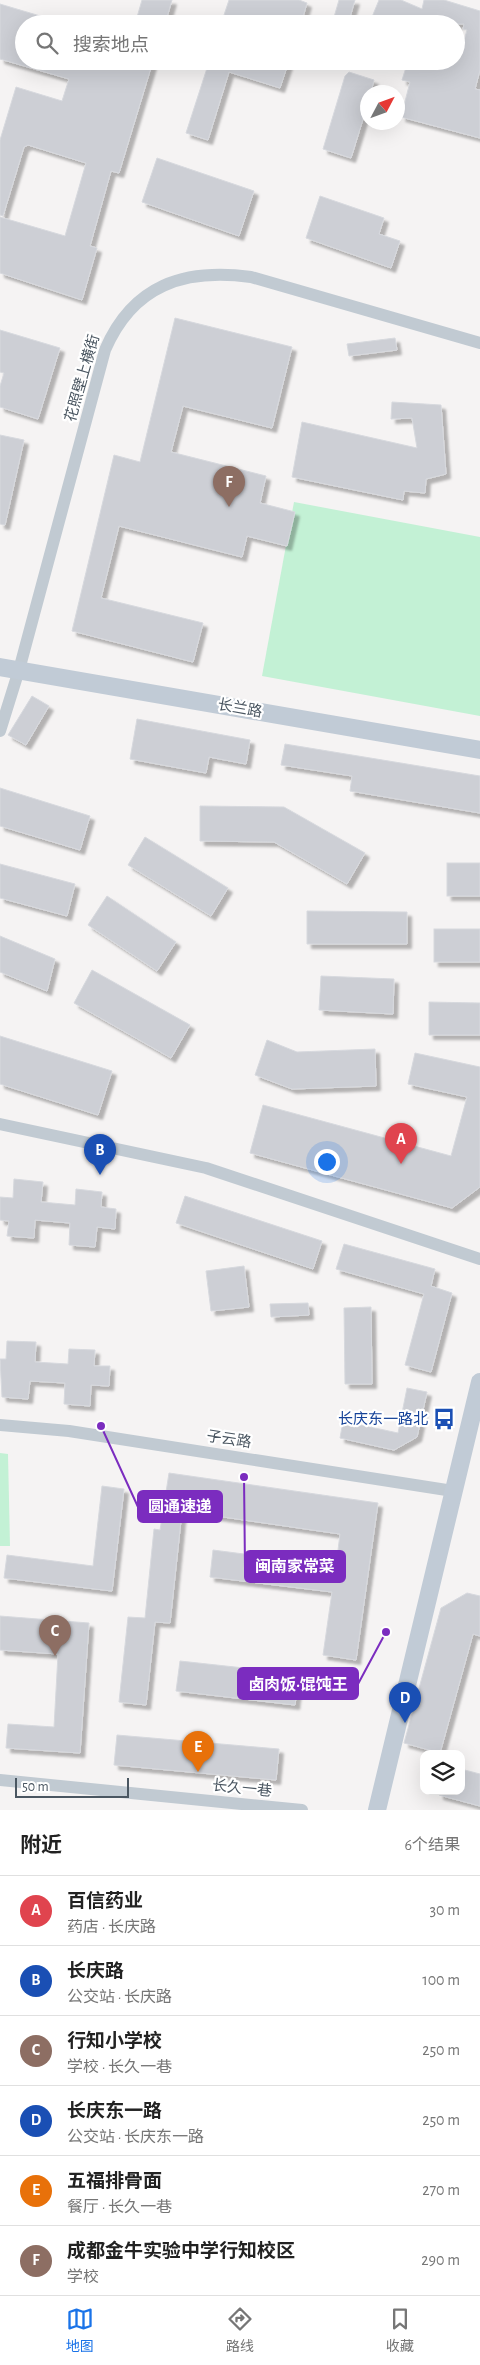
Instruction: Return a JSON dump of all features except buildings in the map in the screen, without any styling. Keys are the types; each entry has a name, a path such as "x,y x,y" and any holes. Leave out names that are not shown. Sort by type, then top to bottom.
{"street":[{"name":"花照壁上横街","path":"0,731 19,670 104,350 114,327 148,292 174,280 202,275 223,273 251,277 480,343"},
{"name":"长兰路","path":"0,666 480,750"},
{"path":"0,1124 206,1168 480,1259"},
{"path":"377,1810 480,1382"},
{"name":"子云路","path":"0,1424 69,1431 453,1491"},
{"name":"长久一巷","path":"0,1780 302,1810"}],"green space":[{"path":"294,502 480,537 480,716 262,676"},
{"path":"0,1453 8,1454 10,1546 0,1546"}],"place":[{"name":"成都金牛实验中学行知校区","path":"229,507"},
{"name":"百信药业","path":"401,1164"},
{"name":"长庆路","path":"100,1175"},
{"name":"长庆东一路北","path":"444,1419"},
{"name":"圆通速递","path":"101,1426"},
{"name":"闽南家常菜","path":"244,1477"},
{"name":"卤肉饭·馄饨王","path":"386,1632"},
{"name":"行知小学校","path":"55,1656"},
{"name":"长庆东一路","path":"405,1723"},
{"name":"五福排骨面","path":"198,1772"}]}
